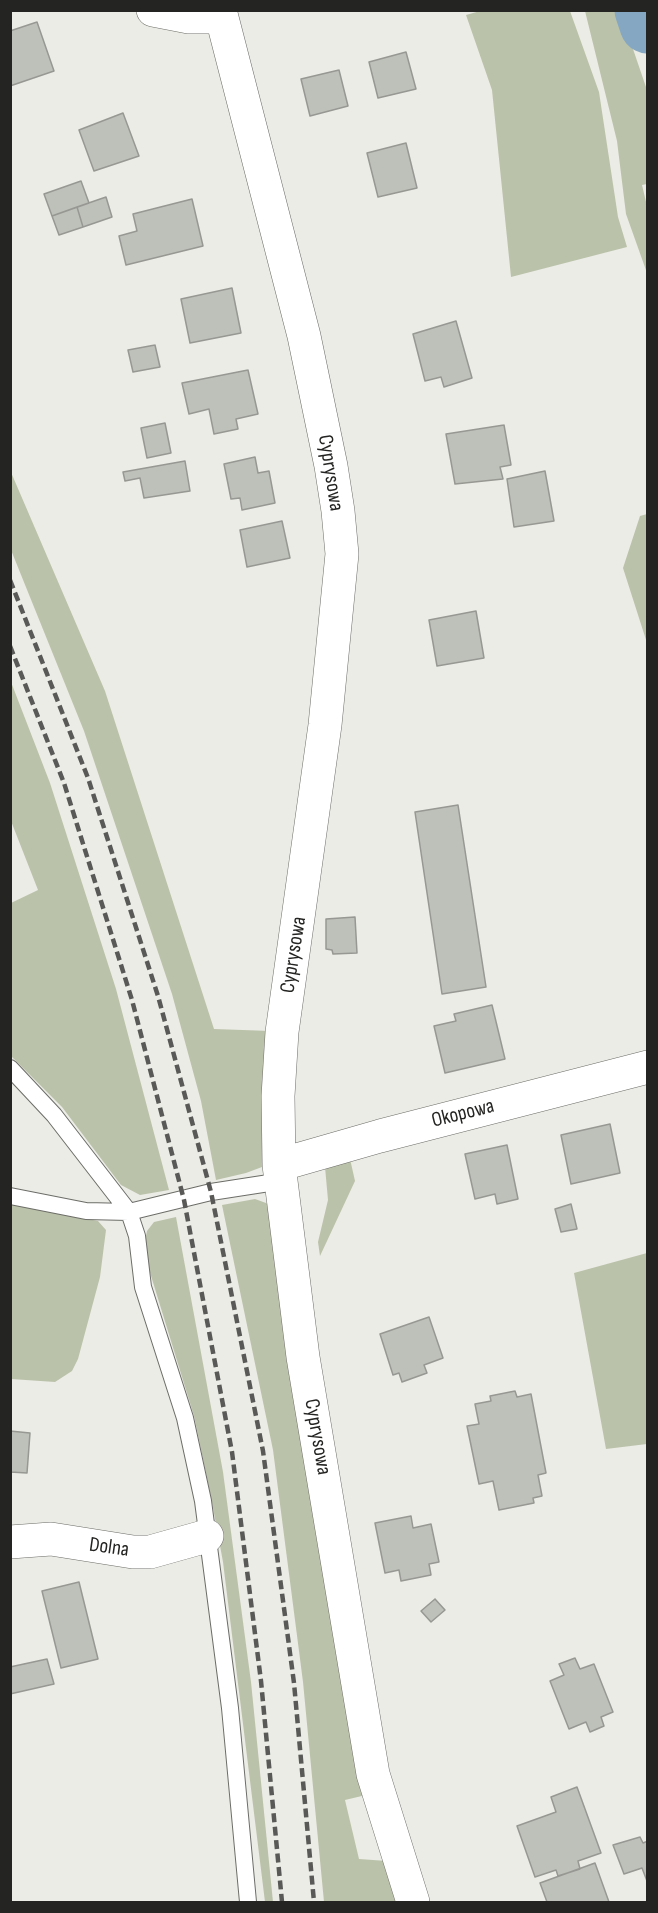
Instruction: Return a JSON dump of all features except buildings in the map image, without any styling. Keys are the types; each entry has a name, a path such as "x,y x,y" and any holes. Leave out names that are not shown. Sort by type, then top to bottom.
{"street":[{"path":"153,10 189,17 220,14"},
{"name":"Cyprysowa","path":"220,14 238,74 304,336 331,466 342,554 326,725 282,1032 278,1096 281,1173 303,1357 374,1774 413,1902"},
{"name":"Okopowa","path":"281,1173 380,1136 648,1068"},
{"name":"Dolna","path":"10,1542 51,1539 133,1552 150,1552 207,1536"}],"lane":[{"path":"10,1068 54,1114 129,1212 136,1236 143,1287 185,1419 203,1501 230,1708 248,1902"},
{"path":"10,1197 86,1211 129,1212 281,1173"}],"green space":[{"path":"480,11 570,11 599,92 618,217 627,247 511,277 492,90 466,15"},
{"path":"585,11 620,11 647,90 647,184 642,185 647,206 647,273 626,214 617,141"},
{"path":"10,470 105,691 214,1029 271,1031 268,1158 262,1167 246,1173 216,1180 201,1101 172,994 84,731 11,550"},
{"path":"648,514 647,643 623,568 640,516"},
{"path":"11,682 50,783 116,989 169,1190 140,1195 121,1185 62,1107 11,1056 11,903 38,890 11,821"},
{"path":"348,1150 355,1181 320,1256 318,1242 328,1200 325,1167"},
{"path":"255,1199 266,1203 273,1210 366,1795 345,1800 359,1859 387,1861 401,1902 324,1902 303,1682 273,1450 222,1205"},
{"path":"10,1203 98,1221 106,1230 100,1277 78,1359 72,1371 55,1382 11,1379"},
{"path":"176,1217 223,1472 251,1682 273,1902 265,1902 223,1562 211,1497 194,1416 148,1266 144,1246 147,1231 154,1222"},
{"path":"647,1253 647,1444 606,1449 574,1273"}],"waterway":[{"path":"643,10 648,25"}],"railway":[{"path":"10,580 88,778 158,996 211,1192 263,1451 294,1683 314,1902"},
{"path":"10,646 64,783 132,1000 184,1200 232,1452 261,1681 282,1902"}]}
